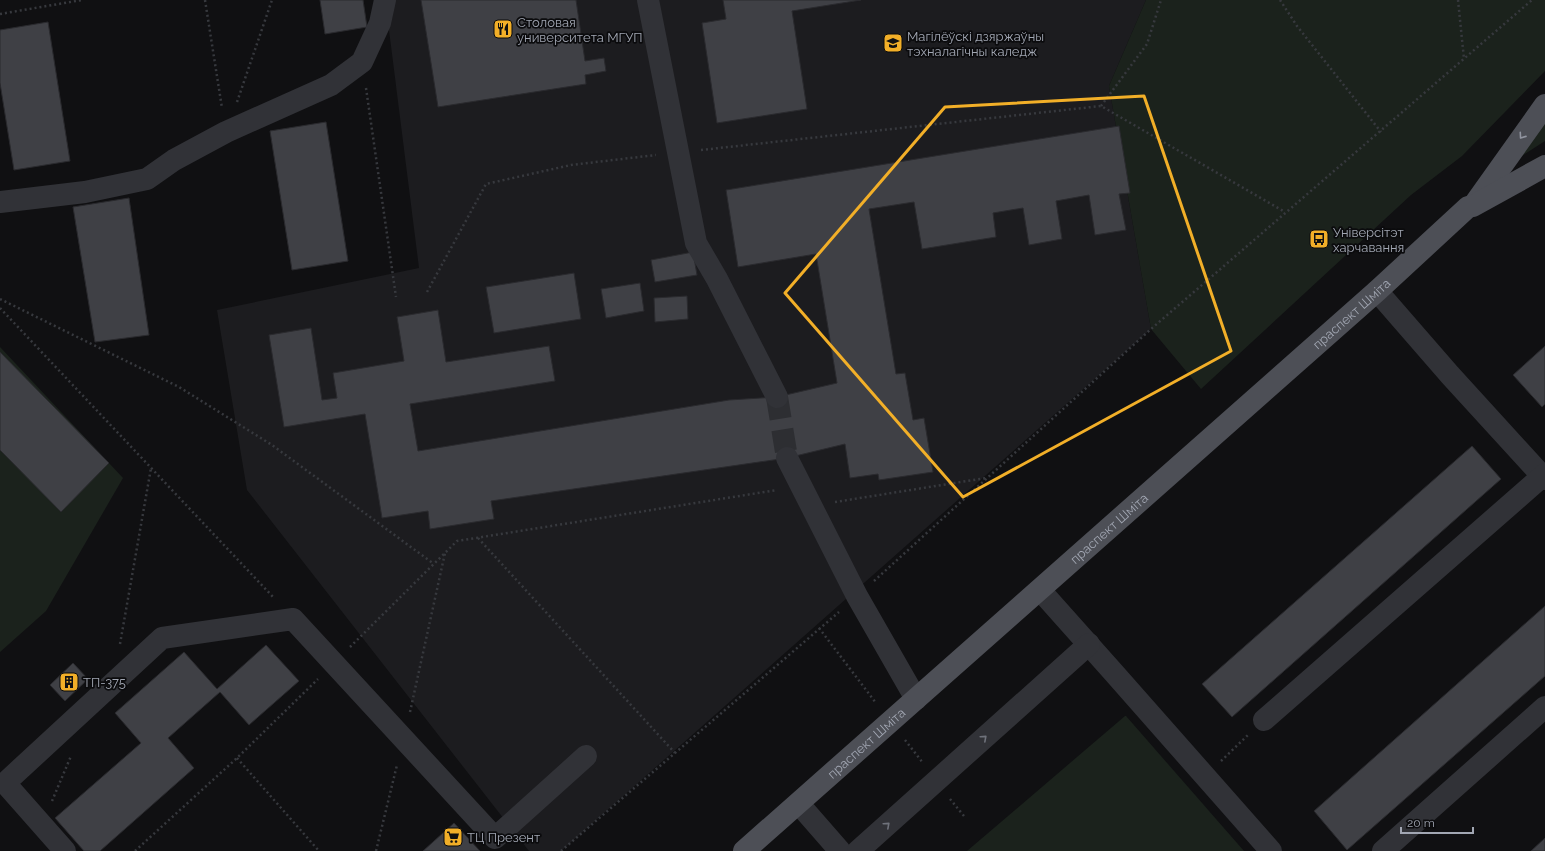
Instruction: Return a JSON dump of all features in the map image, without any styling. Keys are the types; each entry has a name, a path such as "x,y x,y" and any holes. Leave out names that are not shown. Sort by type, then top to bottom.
{"main road":[{"name":"праспект Шміта","path":"1473,206 1545,104"},
{"name":"праспект Шміта","path":"744,851 799,804 1377,291 1468,208 1545,166"}],"lane":[{"path":"0,202 85,192 147,179 174,160 226,132 331,85 362,62 380,23 385,0"},
{"path":"648,0 696,243 717,280 777,397"},
{"path":"1264,720 1544,476 1450,375 1377,291"},
{"path":"786,458 802,486 857,596 916,699"},
{"path":"1040,590 1270,851"},
{"path":"65,851 5,783 162,638 293,618 495,838 586,756"},
{"path":"858,851 1089,644"},
{"path":"1383,851 1545,707"},
{"path":"799,804 840,851"}],"path":[{"path":"0,14 82,0"},
{"path":"206,0 226,132"},
{"path":"226,132 272,0"},
{"path":"1101,106 1147,44 1161,0"},
{"path":"1280,0 1297,26 1381,132"},
{"path":"1458,0 1464,59"},
{"path":"561,851 857,596 1151,329 1285,212 1381,132 1532,0"},
{"path":"362,62 396,297"},
{"path":"427,292 486,184 571,165 1101,106 1285,212"},
{"path":"0,299 179,387 272,445 434,564"},
{"path":"0,308 293,618"},
{"path":"120,645 151,468"},
{"path":"811,506 986,478"},
{"path":"135,851 237,758 457,541 802,486"},
{"path":"478,538 675,753"},
{"path":"376,851 404,739 445,552"},
{"path":"1205,776 1264,720"},
{"path":"42,825 72,753"},
{"path":"237,758 319,851"}],"highlighted area":[{"path":"1144,96 1231,351 963,497 785,293 945,107"}],"shaded area":[{"path":"388,0 1146,0 1109,86 1151,329 561,851 529,851 247,490 217,310 419,268 389,30"},
{"path":"1146,0 1545,0 1545,71 1462,156 1411,195 1201,389 1151,329 1109,86"},
{"path":"1545,119 1545,141 1517,159"},
{"path":"0,347 123,478 46,611 0,652"},
{"path":"1125,716 1244,851 967,851"}],"building":[{"path":"320,0 363,0 367,27 325,34"},
{"name":"Столовая университета МГУП","path":"421,0 576,0 585,61 604,58 606,71 585,75 586,84 438,107"},
{"path":"723,0 861,0 792,11 807,109 717,123 702,23 726,19"},
{"path":"48,22 70,161 14,170 0,83 0,30"},
{"path":"326,122 348,261 292,270 270,131"},
{"path":"1119,126 1130,193 1119,194 1126,230 1095,235 1089,195 1056,201 1062,239 1029,245 1023,208 993,213 996,237 922,249 914,202 869,209 896,374 905,373 913,420 924,418 933,472 879,480 878,474 850,478 845,444 787,458 491,501 494,519 430,529 428,511 382,518 365,414 284,427 269,335 311,328 322,400 337,398 333,373 404,361 397,317 438,310 446,362 549,346 555,381 410,404 418,451 729,400 777,397 837,383 816,254 738,267 726,190"},
{"path":"129,198 149,335 95,342 73,207"},
{"path":"693,252 697,275 655,282 651,260"},
{"path":"574,273 581,319 494,333 486,287"},
{"path":"640,283 644,311 606,318 601,289"},
{"path":"687,296 688,319 655,322 654,298"},
{"path":"1545,346 1545,404 1542,407 1513,375"},
{"path":"0,352 109,463 61,512 0,450"},
{"path":"1472,446 1501,479 1232,717 1202,684"},
{"path":"1545,606 1545,676 1347,850 1314,811"},
{"path":"266,645 299,681 249,725 220,692 168,738 194,768 100,851 84,851 55,818 141,743 115,713 184,652 217,689"},
{"name":"ТП-375","path":"73,663 88,679 65,701 50,685"},
{"name":"ТЦ Презент","path":"454,823 480,851 423,851"},
{"path":"1545,838 1545,851 1531,851"}],"tunnel":[{"path":"777,397 787,458"}],"place":[{"name":"Столовая университета МГУП","path":"503,29"},
{"name":"Магілёўскі дзяржаўны тэхналагічны каледж","path":"893,43"},
{"name":"Універсітэт харчавання","path":"1319,239"},
{"name":"ТП-375","path":"69,682"},
{"name":"ТЦ Презент","path":"453,837"}]}
